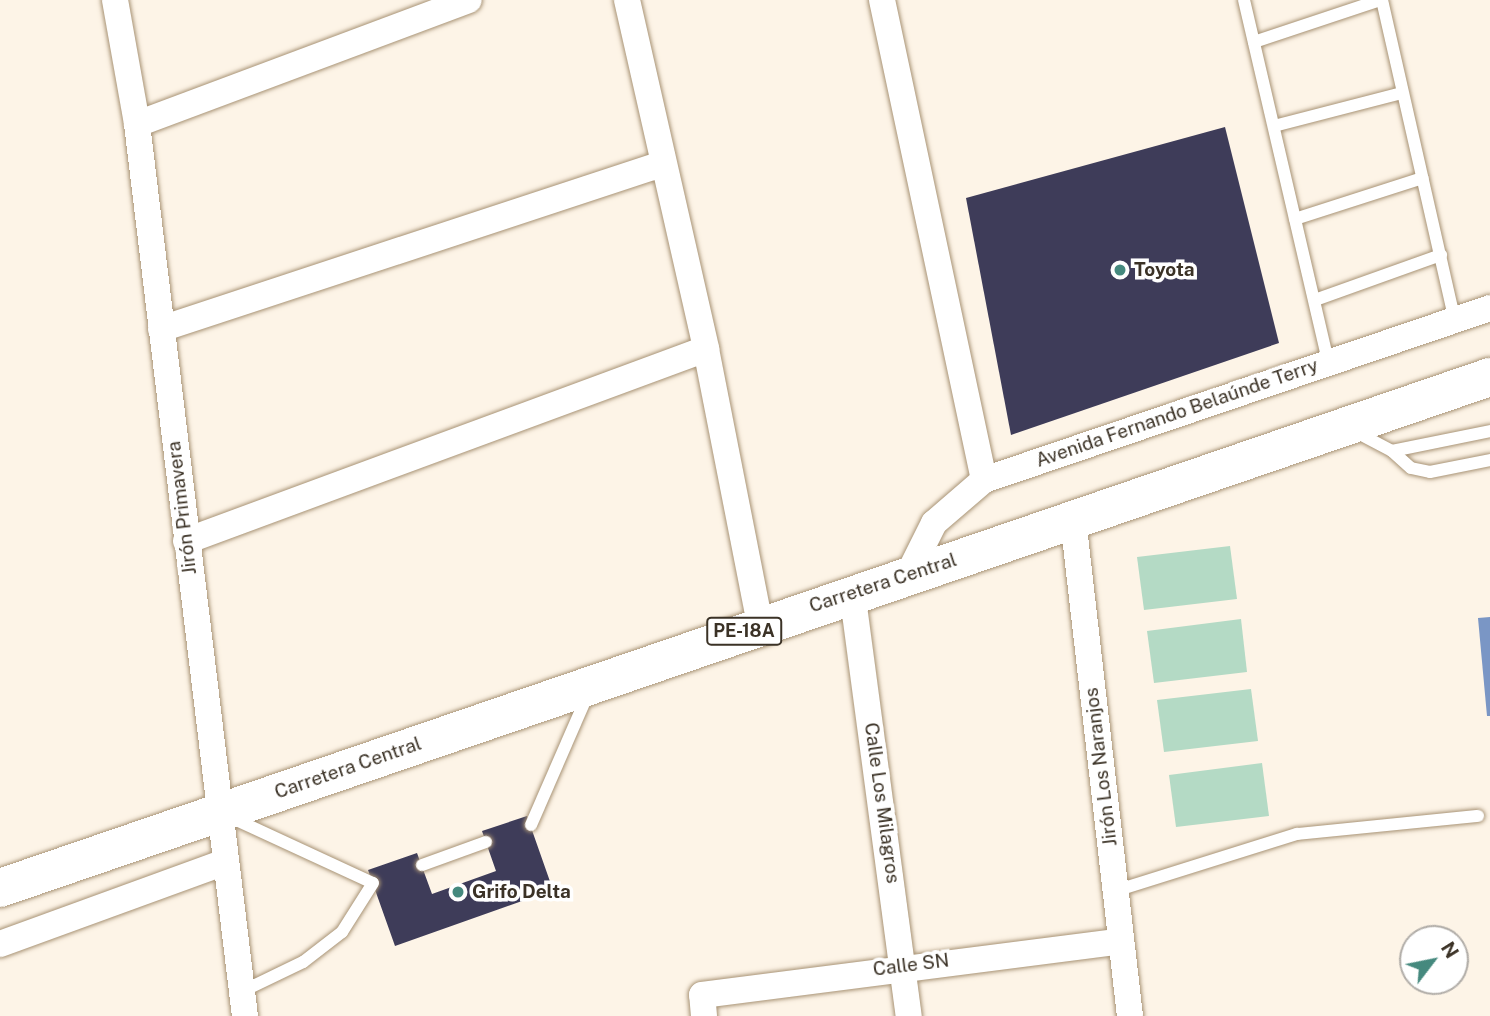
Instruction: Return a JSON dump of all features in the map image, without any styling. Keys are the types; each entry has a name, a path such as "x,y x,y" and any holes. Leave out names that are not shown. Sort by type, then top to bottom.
{"highway":[{"name":"Carretera Central","path":"0,888 592,684 852,591 908,575 1490,377"}],"street":[{"name":"Jirón Primavera","path":"115,0 137,124 244,1004"},
{"path":"137,124 469,0"},
{"path":"627,0 706,349 760,625"},
{"path":"882,0 984,480"},
{"path":"161,329 662,164"},
{"name":"Avenida Fernando Belaúnde Terry","path":"908,575 934,523 984,480 1328,360 1490,307"},
{"path":"186,541 706,349"},
{"name":"Jirón Los Naranjos","path":"1073,519 1130,1016"},
{"name":"Calle Los Milagros","path":"852,591 909,1016"},
{"path":"0,944 225,862"},
{"name":"Calle SN","path":"703,1005 904,965 1121,941"}],"lane":[{"path":"1244,0 1328,360"},
{"path":"1254,42 1381,0 1454,317"},
{"path":"1274,126 1402,93"},
{"path":"1296,219 1423,178"},
{"path":"1315,300 1441,255"},
{"path":"1345,426 1392,451 1411,468 1430,472 1490,460"},
{"path":"1392,451 1490,432"},
{"path":"531,825 592,684"},
{"path":"220,813 373,883 342,932 244,1004"},
{"path":"1115,891 1297,834 1478,816"},
{"path":"422,865 486,842"}],"green space":[{"path":"1230,546 1237,599 1144,610 1137,557"},
{"path":"1241,619 1247,672 1154,683 1147,631"},
{"path":"1251,689 1258,741 1164,752 1157,700"},
{"path":"1262,763 1269,816 1176,827 1169,775"}],"water":[{"path":"1490,617 1490,716 1487,716 1478,618"}],"building":[{"name":"Toyota","path":"1225,127 1279,343 1011,435 966,198"},
{"path":"527,816 553,890 395,946 368,870 417,853 432,894 496,871 482,831"}],"place":[{"name":"Toyota","path":"1120,270"},
{"name":"Grifo Delta","path":"458,892"}]}
